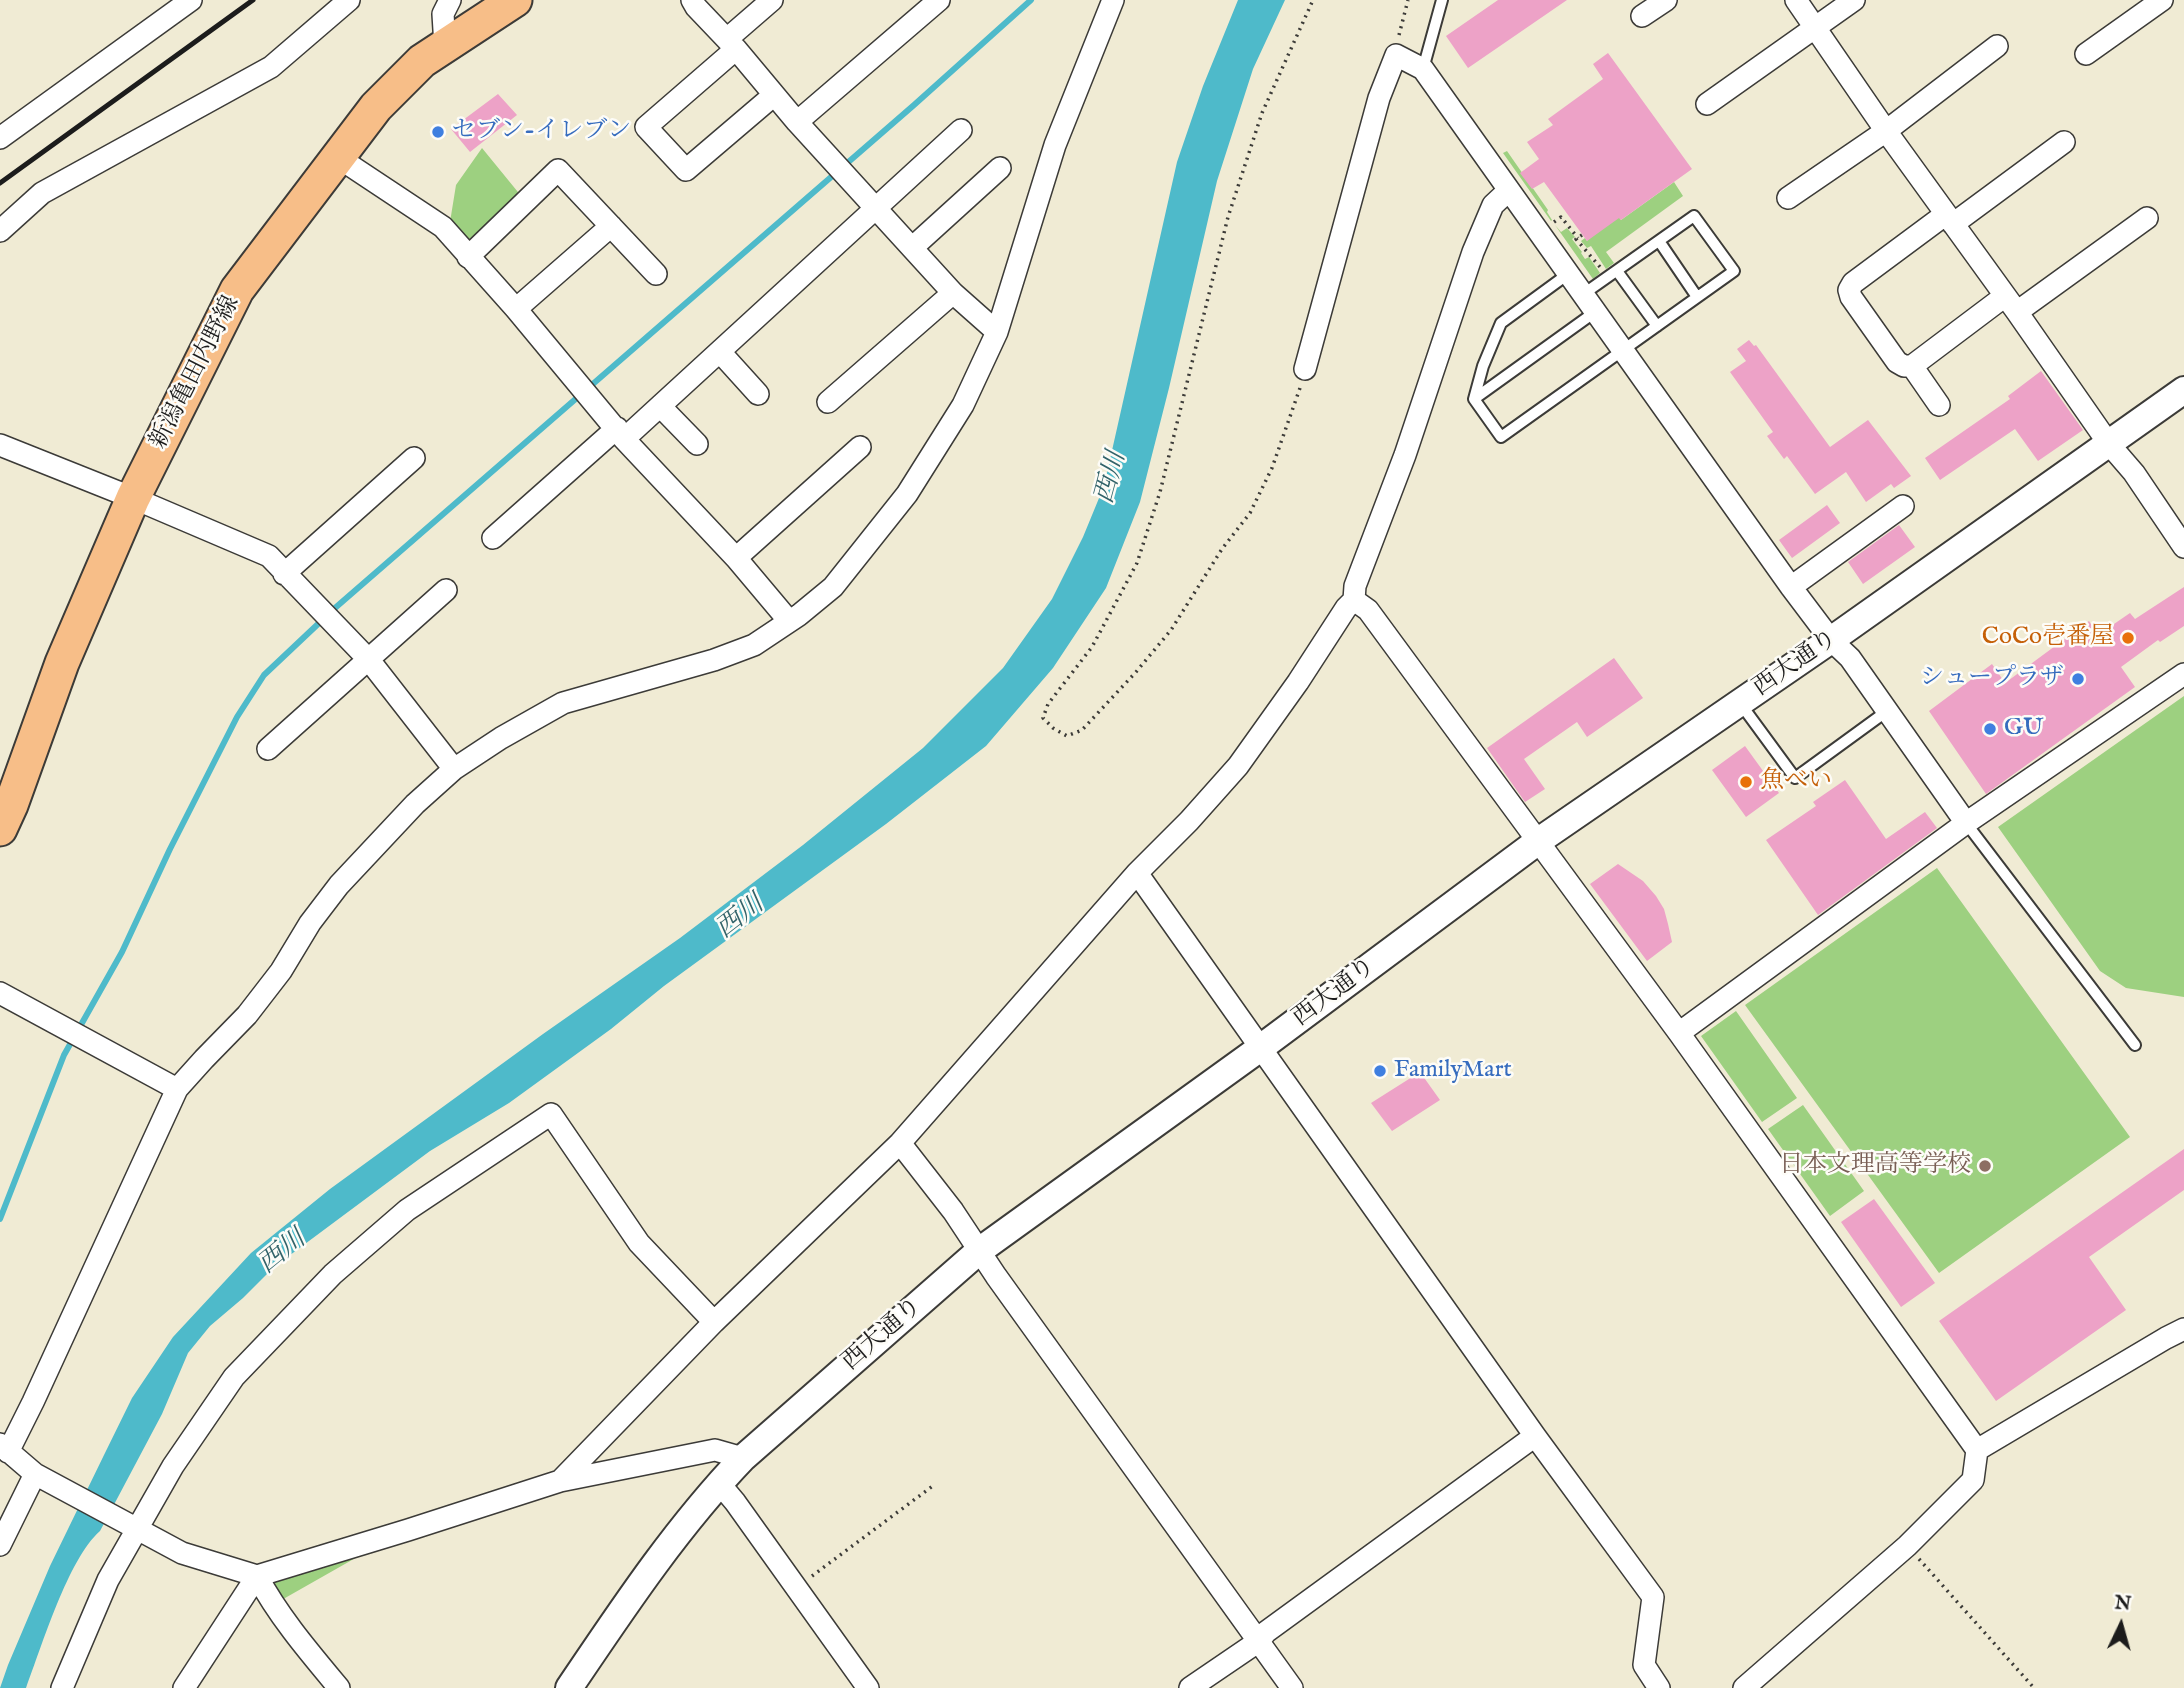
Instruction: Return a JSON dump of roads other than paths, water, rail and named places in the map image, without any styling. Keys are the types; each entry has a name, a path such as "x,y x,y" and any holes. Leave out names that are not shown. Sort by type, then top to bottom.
{"main road":[{"name":"新潟亀田内野線","path":"4,811 62,663 133,498 237,290 376,107 422,61 514,0"}],"street":[{"path":"4,126 191,0"},
{"path":"0,231 42,193 271,67 349,0"},
{"path":"445,46 443,14 450,0"},
{"path":"692,0 797,122 953,293 997,332"},
{"path":"772,0 732,44 646,127 686,170 774,94"},
{"path":"797,122 939,0"},
{"path":"743,1458 715,1450 560,1481 257,1576 182,1553 36,1474 4,1448 33,1402 177,1089 247,1015 281,971 310,923 339,885 415,804 454,769 501,738 563,703 714,660 754,645 833,587 907,494 963,405 997,332 1055,145 1113,0"},
{"path":"1643,16 1666,0"},
{"path":"1796,0 1886,131 2109,444 2134,473 2184,547"},
{"path":"1707,104 1854,0"},
{"path":"2086,54 2162,0"},
{"path":"1788,198 1886,131 1997,46"},
{"path":"1305,369 1379,98 1396,55 1423,69 1791,587 1831,640 1850,658 1966,823"},
{"path":"493,538 620,434 661,407 961,130"},
{"path":"2064,142 1853,283 1849,290 1851,297 1897,362 1912,366 2147,218"},
{"path":"339,158 443,227 516,309 620,434 736,558 789,621"},
{"path":"913,247 1000,168"},
{"path":"468,257 558,170 656,274"},
{"path":"560,1481 714,1322 900,1143 1137,873 1189,821 1238,766 1354,600 1355,586 1405,455 1473,252 1493,205 1508,191"},
{"path":"516,309 611,226"},
{"path":"828,402 953,293"},
{"path":"720,352 758,394"},
{"path":"1912,366 1939,405"},
{"name":"西大通り","path":"569,1688 652,1566 719,1483 743,1458 979,1251 1259,1049 1537,842 1831,640 2184,390"},
{"path":"661,407 697,444"},
{"path":"0,444 269,556 369,660 454,769"},
{"path":"736,558 860,447"},
{"path":"284,573 414,458"},
{"path":"1791,587 1903,506"},
{"path":"268,749 446,590"},
{"path":"1354,600 1368,610 1679,1033 1978,1450 1973,1480 1907,1546 1744,1688"},
{"path":"1679,1033 1966,823 2184,674"},
{"path":"1137,873 1259,1049 1653,1597 1644,1665 1659,1688"},
{"path":"0,993 177,1089"},
{"path":"62,1688 131,1526 234,1377 325,1282 407,1210 551,1114 639,1243 714,1322"},
{"path":"900,1143 953,1211 1292,1688"},
{"path":"1978,1450 2184,1329"},
{"path":"1190,1688 1259,1641 1266,1632 1535,1436"},
{"path":"0,1545 36,1474"},
{"path":"719,1483 868,1688"},
{"path":"184,1688 257,1576"},
{"path":"257,1576 295,1635 339,1688"}],"lane":[{"path":"1423,69 1442,0"},
{"path":"1474,399 1589,304 1617,271 1695,216 1734,271 1500,437 1474,399 1483,366 1501,323 1568,274"},
{"path":"1659,241 1697,297"},
{"path":"1617,271 1657,326"},
{"path":"1740,703 1795,778 1887,710"},
{"path":"1966,823 2135,1045"}],"water":[{"name":"西川","path":"1238,0 1285,0 1253,69 1217,181 1140,502 1106,588 1053,668 986,746 886,824 664,986 611,1029 509,1103 430,1151 274,1267 210,1326 188,1353 162,1414 100,1531 77,1561 48,1627 26,1688 0,1688 50,1566 132,1398 173,1337 251,1253 330,1189 680,938 803,845 923,748 1003,668 1052,599 1083,537 1104,486 1177,162 1203,86"}],"waterway":[{"path":"0,1219 64,1055 122,952 170,849 237,717 264,675 335,608 914,105 1031,0"}],"railway":[{"path":"0,183 253,0"}],"place":[{"name":"セブン-イレブン","path":"438,132"},
{"name":"CoCo壱番屋","path":"2128,638"},
{"name":"シュープラザ","path":"2078,679"},
{"name":"GU","path":"1990,729"},
{"name":"魚べい","path":"1746,782"},
{"name":"FamilyMart","path":"1380,1071"},
{"name":"日本文理高等学校","path":"1985,1166"}]}
